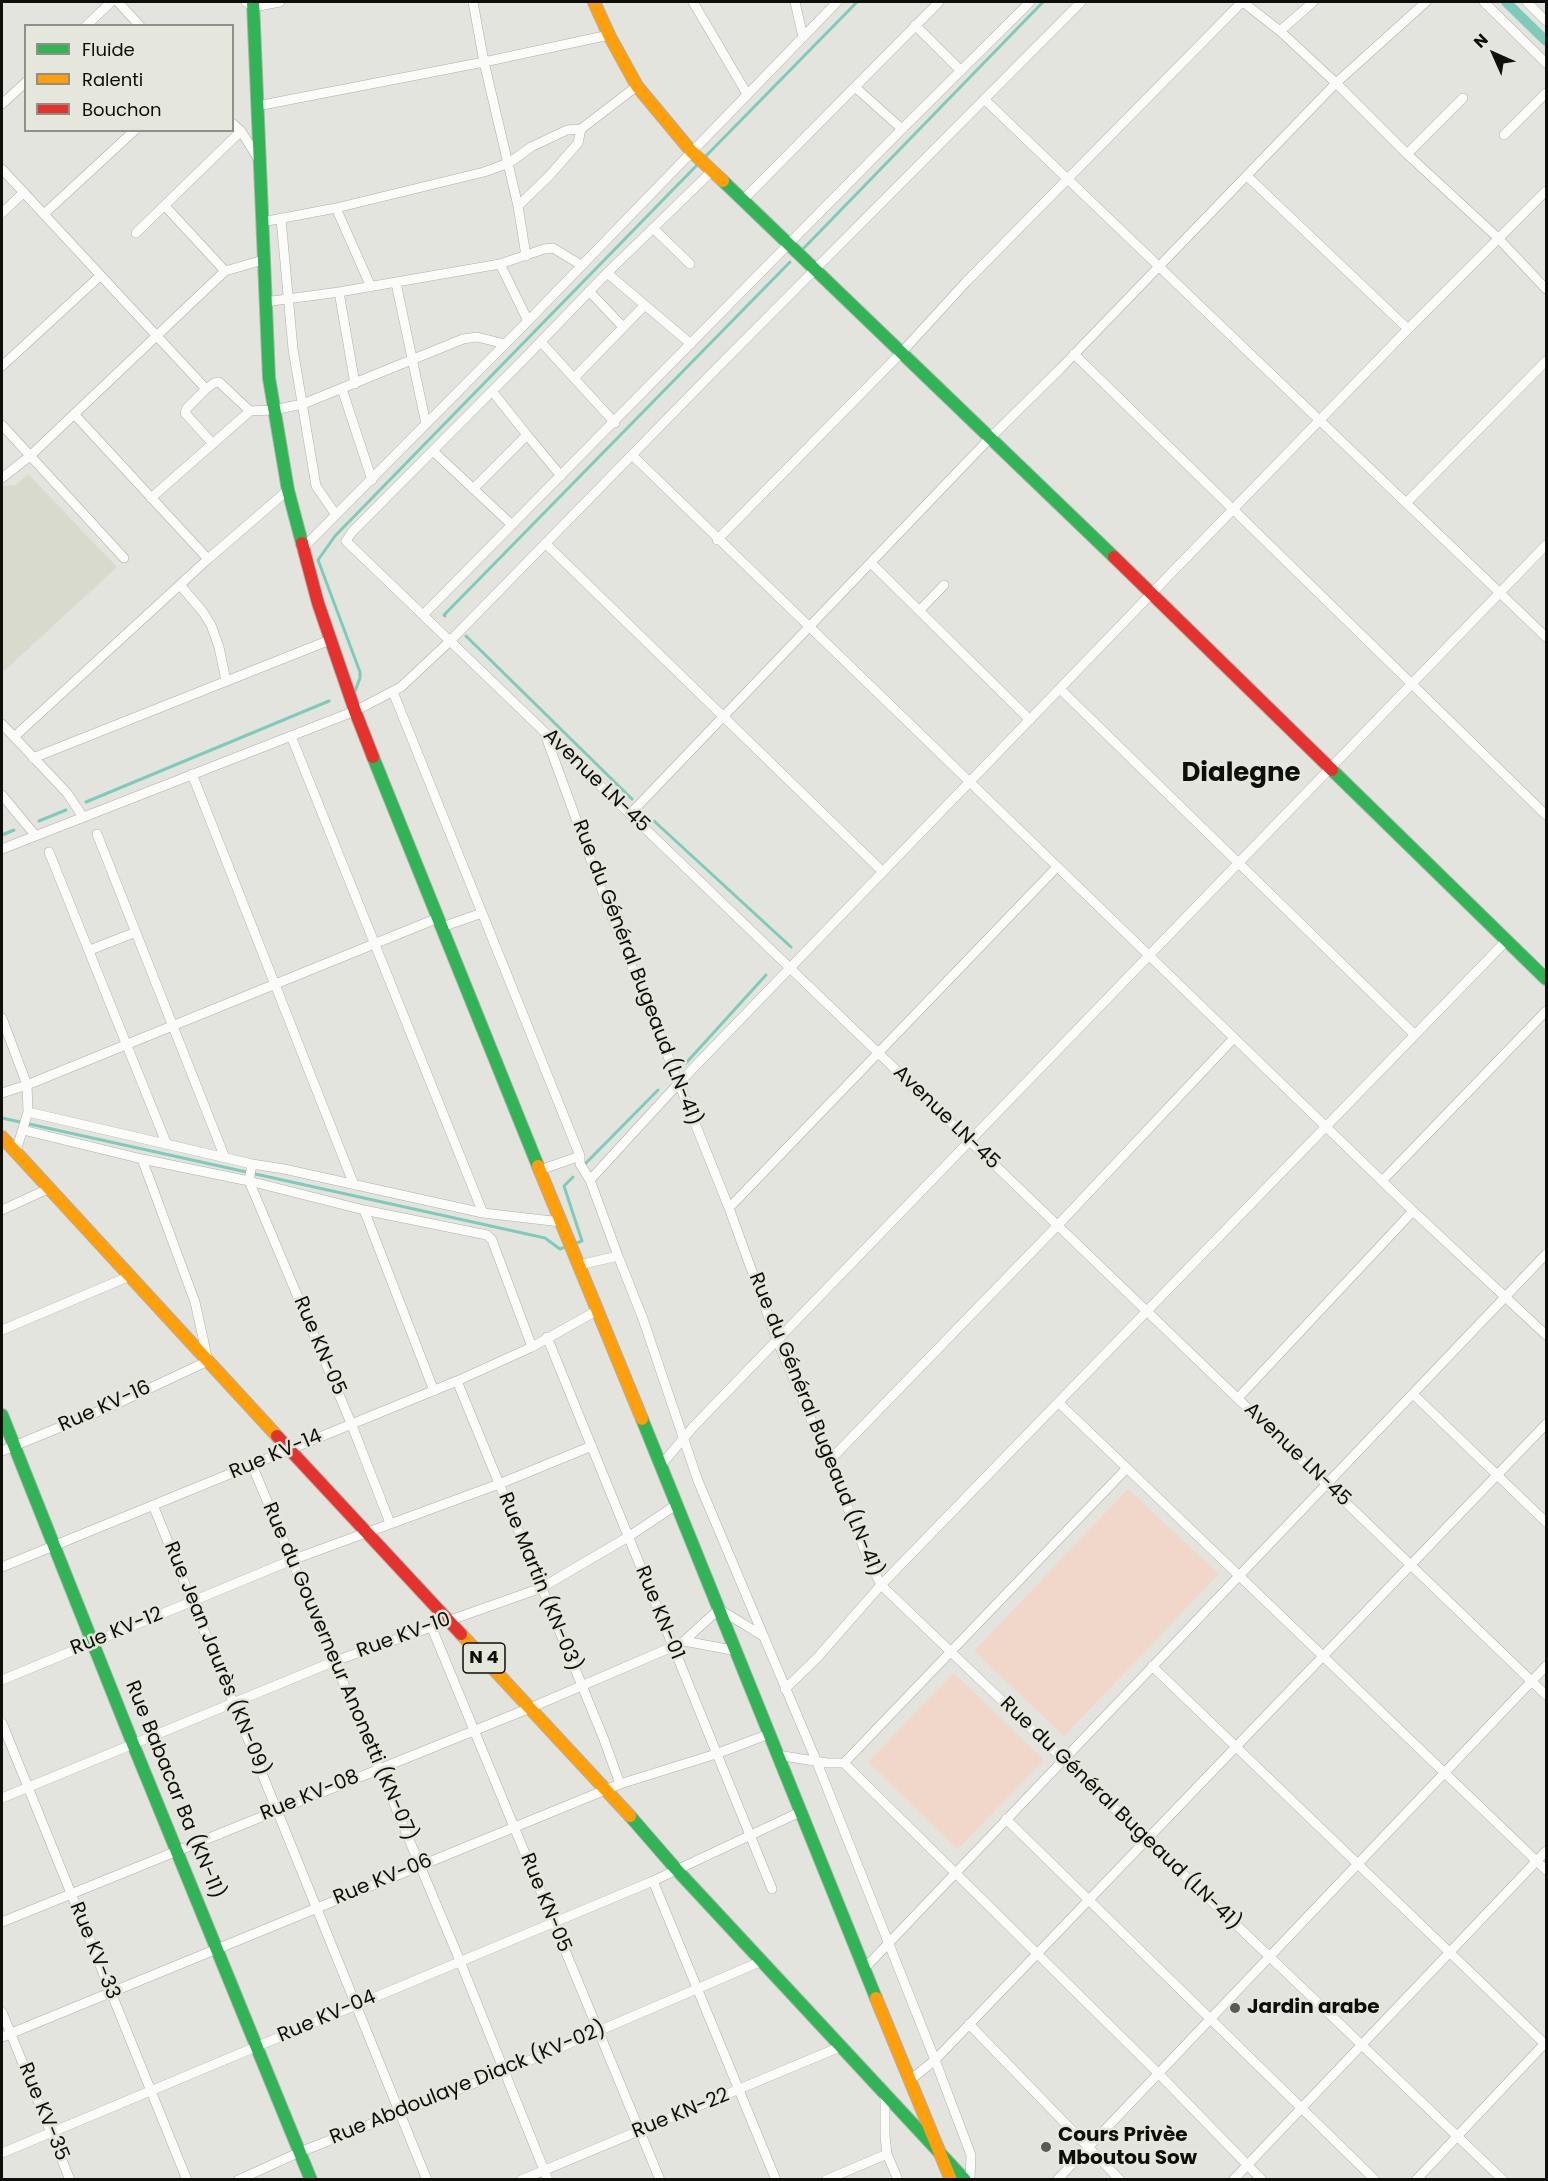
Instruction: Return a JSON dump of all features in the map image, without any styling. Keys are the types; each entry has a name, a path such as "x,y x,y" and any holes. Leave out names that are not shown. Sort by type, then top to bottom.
{"street":[{"path":"88,24 111,2"},
{"path":"118,2 138,24"},
{"path":"280,2 251,3 267,348 273,410 288,490 302,549 330,640 355,711 540,1170 951,2180"},
{"path":"473,2 484,62 518,206 526,256"},
{"path":"594,2 609,35 638,86 693,153 1062,506 1546,979"},
{"path":"693,2 747,94"},
{"path":"795,2 803,37"},
{"path":"302,549 693,153 837,2"},
{"path":"743,200 939,2"},
{"path":"423,615 1030,2"},
{"path":"2,849 355,711 393,692 409,681 1081,2"},
{"path":"717,540 901,353 966,282 1242,2 1280,31 1336,83 1407,154 1544,283"},
{"path":"1280,31 1313,2"},
{"path":"630,814 990,438 1336,83 1426,2"},
{"path":"1484,2 1546,63"},
{"path":"1527,2 1546,21"},
{"path":"915,25 961,71"},
{"path":"257,106 609,35"},
{"path":"2,105 24,84"},
{"path":"262,222 336,208 484,172 509,163 531,147 558,134 567,130 581,129 638,86"},
{"path":"855,87 902,129"},
{"path":"1504,135 1546,93"},
{"path":"1407,154 1463,98"},
{"path":"984,99 1546,637"},
{"path":"234,125 241,131 259,160"},
{"path":"518,206 578,143 581,129"},
{"path":"136,233 166,207 241,131"},
{"path":"44,214 133,132"},
{"path":"512,525 433,451 653,228 709,168"},
{"path":"2,169 206,389"},
{"path":"1247,176 1408,329"},
{"path":"590,1180 678,1084 1151,594 1408,329 1546,191"},
{"path":"2,213 24,192"},
{"path":"166,207 225,271"},
{"path":"336,208 371,287"},
{"path":"281,219 293,349 317,488 336,515"},
{"path":"653,228 690,264"},
{"path":"265,302 396,283 500,264 544,249 553,248 581,265"},
{"path":"2,478 30,456 225,271 263,260"},
{"path":"500,264 528,321"},
{"path":"607,273 691,344"},
{"path":"2,366 100,276"},
{"path":"396,283 426,424"},
{"path":"589,291 623,327"},
{"path":"339,292 355,384"},
{"path":"574,378 645,305"},
{"path":"151,498 250,411 273,410 303,404 412,358 469,338 485,338 506,344"},
{"path":"541,342 615,423"},
{"path":"1074,354 1546,815"},
{"path":"1406,502 1546,361"},
{"path":"213,444 185,413 206,389 219,382 250,411"},
{"path":"342,389 372,480"},
{"path":"492,392 561,476"},
{"path":"74,414 208,559"},
{"path":"2,425 124,558"},
{"path":"473,489 527,435"},
{"name":"Avenue LN-45","path":"433,451 352,532 346,541 1546,1695"},
{"path":"632,455 717,540 1413,1211 1546,1335"},
{"path":"14,737 208,559 288,490"},
{"path":"545,543 883,872"},
{"path":"661,1465 684,1437 777,1340 1546,545"},
{"path":"871,563 1030,720"},
{"path":"180,585 211,625 219,647 226,681"},
{"path":"920,610 944,585"},
{"path":"33,758 330,640"},
{"path":"1060,689 1415,1035"},
{"path":"393,692 580,1156 580,1164 590,1180 698,1481 816,1760 935,2060 971,2155 968,2180"},
{"path":"2,724 71,798 83,817"},
{"name":"Rue du Général Bugeaud (LN-41)","path":"544,731 610,912 729,1208 777,1340 881,1585 1503,2180"},
{"path":"291,736 483,1213"},
{"path":"192,774 354,1185"},
{"path":"2,795 35,835"},
{"path":"97,834 225,1158"},
{"path":"49,852 167,1145"},
{"path":"729,1208 1057,867"},
{"path":"2,1093 27,1085 373,944 440,922 482,912"},
{"path":"90,950 136,932"},
{"path":"785,1689 817,1658 881,1585 1507,940"},
{"path":"1382,1181 1546,1011"},
{"path":"2,1018 27,1085 26,1121 16,1151"},
{"path":"829,1461 1058,1225 1234,1038"},
{"path":"26,1121 167,1145 225,1158 250,1173 282,1180 354,1185 483,1213 561,1222"},
{"path":"26,1121 142,1159 250,1173 282,1180 364,1210 487,1236 492,1240 532,1347"},
{"name":"N 4","path":"2,1137 366,1533 607,1790 676,1869 840,2047 968,2180"},
{"path":"540,1170 580,1156"},
{"path":"142,1159 195,1302 208,1361"},
{"name":"Rue KN-05","path":"250,1173 390,1523"},
{"path":"2,1210 50,1188"},
{"path":"364,1210 434,1390"},
{"path":"1238,1398 1413,1211"},
{"path":"864,1969 1546,1254"},
{"path":"579,1265 618,1256"},
{"path":"2,1330 130,1276"},
{"name":"Rue KV-14","path":"2,1567 458,1381 532,1347 598,1310"},
{"name":"Rue KN-01","path":"547,1337 772,1889"},
{"name":"Rue KV-16","path":"2,1451 114,1405 208,1361"},
{"name":"Rue Martin (KN-03)","path":"458,1381 620,1784"},
{"path":"1413,1394 1546,1522"},
{"path":"1059,1403 1546,1870"},
{"name":"Rue Babacar Ba (KN-11)","path":"2,1415 311,2180"},
{"path":"909,2081 935,2060 1546,1424"},
{"name":"Rue KV-12","path":"2,1680 292,1560 499,1484 592,1446"},
{"name":"Rue du Gouverneur Anonetti (KN-07)","path":"252,1465 460,1961 546,2175"},
{"path":"777,1755 836,1764 844,1763 1127,1468"},
{"name":"Rue Jean Jaurès (KN-09)","path":"153,1505 427,2180"},
{"name":"Rue KV-10","path":"2,1798 335,1661 448,1619 541,1588 628,1537 676,1505"},
{"path":"719,1609 764,1637"},
{"name":"Rue KV-08","path":"2,1922 530,1708 672,1647 684,1641 719,1609"},
{"name":"Rue KN-05","path":"431,1626 660,2180"},
{"path":"684,1641 737,1651"},
{"path":"1152,1666 1546,2044 1416,2180"},
{"path":"1057,2180 1546,1666"},
{"name":"Rue KV-33","path":"2,1723 187,2180"},
{"name":"Rue KV-06","path":"6,2035 620,1784 716,1754 769,1734"},
{"path":"844,1763 1158,2073 1262,2180"},
{"name":"Rue KV-04","path":"2,2153 653,1881 800,1812"},
{"path":"1006,1819 1375,2180"},
{"path":"1233,2180 1546,1851"},
{"path":"653,1881 776,2180"},
{"name":"Rue Abdoulaye Diack (KV-02)","path":"238,2180 300,2152 505,2071 762,1961"},
{"name":"Rue KV-35","path":"2,2012 6,2035 70,2180"},
{"path":"969,2024 1120,2180"},
{"name":"Rue KN-22","path":"521,2180 546,2175 640,2131 840,2047"},
{"path":"885,2094 887,2154 898,2180"},
{"path":"826,2180 887,2154"}],"shaded area":[{"path":"28,474 117,567 2,673 2,486 16,485"},
{"path":"1128,1489 1219,1574 1064,1736 974,1651"},
{"path":"954,1673 1044,1760 958,1849 868,1762"}],"waterway":[{"path":"704,158 857,2"},
{"path":"803,249 1043,2"},
{"path":"1506,2 1546,41"},
{"path":"355,691 360,672 318,560 335,536 699,163"},
{"path":"445,616 790,262"},
{"path":"466,636 632,799"},
{"path":"86,802 329,701"},
{"path":"39,821 66,810"},
{"path":"654,821 791,947"},
{"path":"2,835 14,830"},
{"path":"686,1063 766,975"},
{"path":"584,1165 658,1090"},
{"path":"2,1118 545,1238 560,1249 568,1246"},
{"path":"573,1177 564,1186 582,1241 574,1244"}],"traffic: fast":[{"path":"253,2 269,378 288,490 302,543"},
{"path":"723,181 1114,557"},
{"path":"373,757 538,1166"},
{"path":"1332,770 1546,979"},
{"path":"2,1415 311,2180"},
{"path":"642,1419 876,1998"},
{"path":"630,1816 676,1869 965,2180"}],"traffic: slow":[{"path":"594,2 637,86 691,151 723,181"},
{"path":"2,1137 277,1436"},
{"path":"538,1166 642,1419"},
{"path":"461,1634 630,1816"},
{"path":"876,1998 951,2180"}],"traffic: jam":[{"path":"302,543 318,603 373,757"},
{"path":"1114,557 1332,770"},
{"path":"277,1436 461,1634"}],"place":[{"name":"Jardin arabe","path":"1235,2008"},
{"name":"Cours Privèe Mboutou Sow","path":"1046,2147"}],"district":[{"name":"Dialegne","path":"1241,774"}]}
